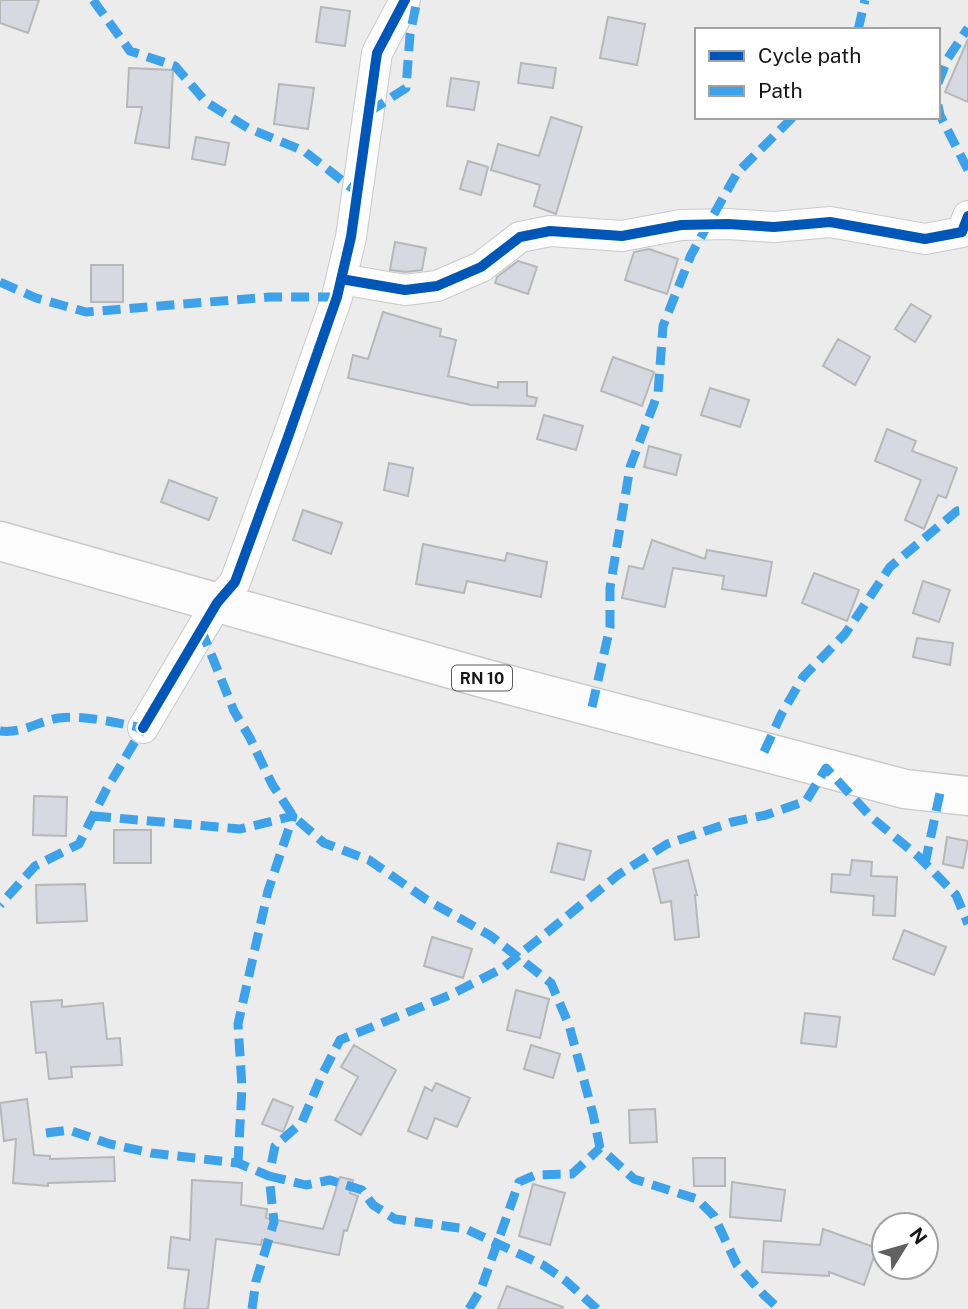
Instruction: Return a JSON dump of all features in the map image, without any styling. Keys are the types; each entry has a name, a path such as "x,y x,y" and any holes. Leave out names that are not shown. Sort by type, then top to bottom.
{"main road":[{"name":"RN 10","path":"0,541 479,677 892,785 968,796"}],"street":[{"path":"143,728 217,603 235,582 332,310 351,237 377,53 405,0"},
{"path":"341,279 405,290 437,286 481,267 520,237 550,232 622,236 681,225 728,223 774,227 830,222 925,239 962,232 968,216"}],"building":[{"path":"0,0 39,0 28,33 0,23"},
{"path":"321,7 350,11 345,46 316,42"},
{"path":"608,17 645,24 637,65 600,58"},
{"path":"968,39 968,102 945,92"},
{"path":"521,63 556,68 553,88 518,83"},
{"path":"129,68 173,70 169,148 135,143 142,107 127,107"},
{"path":"451,78 479,82 474,110 447,106"},
{"path":"279,84 314,88 308,129 274,124"},
{"path":"551,117 582,127 556,214 534,206 540,185 491,170 498,144 539,156"},
{"path":"196,137 229,143 225,165 192,159"},
{"path":"468,161 488,167 481,195 460,189"},
{"path":"395,242 426,248 422,270 390,270"},
{"path":"649,249 678,259 667,294 625,280 634,252"},
{"path":"518,261 537,267 528,294 495,283 497,277"},
{"path":"91,265 123,265 123,302 91,302"},
{"path":"911,304 931,316 915,342 895,329"},
{"path":"383,312 441,329 440,336 456,340 448,376 498,388 498,382 527,382 527,396 537,398 535,406 471,405 348,378 353,355 368,359"},
{"path":"838,339 870,357 855,385 823,366"},
{"path":"613,357 654,372 642,406 601,391"},
{"path":"710,388 749,400 740,427 701,415"},
{"path":"544,415 583,426 576,450 537,439"},
{"path":"887,429 916,441 912,451 957,468 946,498 938,495 924,529 905,520 921,480 875,461"},
{"path":"649,446 681,455 676,475 644,467"},
{"path":"389,463 413,468 408,496 384,490"},
{"path":"169,480 217,498 209,520 161,502"},
{"path":"303,510 342,523 331,554 293,540"},
{"path":"652,540 705,559 707,550 772,562 766,596 722,589 724,576 673,568 665,607 622,598 629,566 643,569"},
{"path":"423,544 505,561 507,553 547,562 541,597 467,581 464,593 416,584"},
{"path":"814,573 859,590 847,621 802,603"},
{"path":"923,581 950,590 939,622 913,613"},
{"path":"917,638 953,643 950,665 913,657"},
{"path":"34,796 67,797 66,836 33,835"},
{"path":"114,830 151,830 151,863 114,863"},
{"path":"947,837 968,841 963,868 943,864"},
{"path":"558,843 591,851 584,880 551,872"},
{"path":"688,860 697,895 699,937 675,940 671,901 661,903 653,869"},
{"path":"852,860 872,862 871,876 897,877 895,916 873,915 874,896 831,892 832,874 850,875"},
{"path":"85,884 87,921 37,923 36,885"},
{"path":"904,930 946,947 934,975 893,959"},
{"path":"432,937 472,949 463,978 424,966"},
{"path":"516,990 549,999 540,1038 507,1030"},
{"path":"62,1000 62,1007 103,1003 107,1039 120,1038 122,1065 71,1067 72,1077 49,1079 46,1052 36,1053 31,1002"},
{"path":"805,1013 840,1017 836,1047 801,1043"},
{"path":"354,1045 396,1070 361,1135 335,1120 358,1077 341,1067"},
{"path":"531,1045 560,1054 553,1078 524,1069"},
{"path":"436,1083 470,1098 457,1127 435,1118 427,1139 408,1131 425,1087 432,1091"},
{"path":"27,1099 34,1155 50,1156 50,1159 114,1157 115,1181 48,1183 48,1186 13,1183 16,1139 4,1141 0,1103"},
{"path":"273,1099 293,1107 283,1132 262,1124"},
{"path":"655,1109 657,1142 630,1143 629,1110"},
{"path":"693,1158 725,1158 725,1186 694,1186"},
{"path":"340,1177 353,1180 350,1193 358,1196 347,1231 344,1230 339,1255 262,1240 261,1245 216,1239 208,1309 184,1309 189,1270 168,1268 171,1237 190,1240 192,1180 242,1183 241,1205 267,1209 266,1218 323,1229"},
{"path":"732,1182 785,1190 781,1221 730,1217"},
{"path":"533,1184 565,1193 550,1245 519,1236"},
{"path":"823,1229 870,1246 870,1268 864,1285 829,1272 829,1276 762,1272 764,1241 820,1245"},
{"path":"507,1286 563,1307 498,1309"}],"marked path":[{"path":"93,0 130,51 175,66 206,102 248,128 304,151 357,192"},
{"path":"369,112 406,88 410,35 417,0"},
{"path":"858,28 865,0"},
{"path":"940,78 948,58 968,28"},
{"path":"940,115 968,170"},
{"path":"592,707 610,627 610,588 630,467 658,393 663,326 691,255 737,173 791,119"},
{"path":"0,282 36,298 86,312 270,297 337,297"},
{"path":"764,752 803,677 845,634 890,567 957,511 968,510"},
{"path":"201,629 234,711 272,784 293,816 324,843 369,860 427,900 491,936 551,983 569,1025 600,1148 634,1179 697,1199 714,1216 737,1265 779,1309"},
{"path":"0,731 16,731 69,717 143,728 106,790 79,844 35,866 0,905"},
{"path":"46,1133 69,1130 110,1144 151,1153 238,1163 269,1176 275,1146 302,1122 340,1040 450,995 503,968 618,875 667,844 806,801 826,768 871,817 919,857 956,895 968,924"},
{"path":"925,864 940,793"},
{"path":"93,816 240,829 293,816 268,891 238,1024 242,1087 238,1163"},
{"path":"469,1309 481,1289 519,1182 535,1175 572,1174 600,1148"},
{"path":"252,1309 256,1281 274,1222 269,1176 306,1185 330,1180 362,1190 373,1205 395,1219 466,1229 543,1265 566,1281 597,1309"}],"cycle path":[{"path":"143,728 217,603 235,582 288,437 337,297 351,237 377,53 405,0"},
{"path":"341,279 405,290 437,286 481,267 520,237 550,231 622,236 681,225 774,227 830,222 925,239 962,232 968,216"}]}
